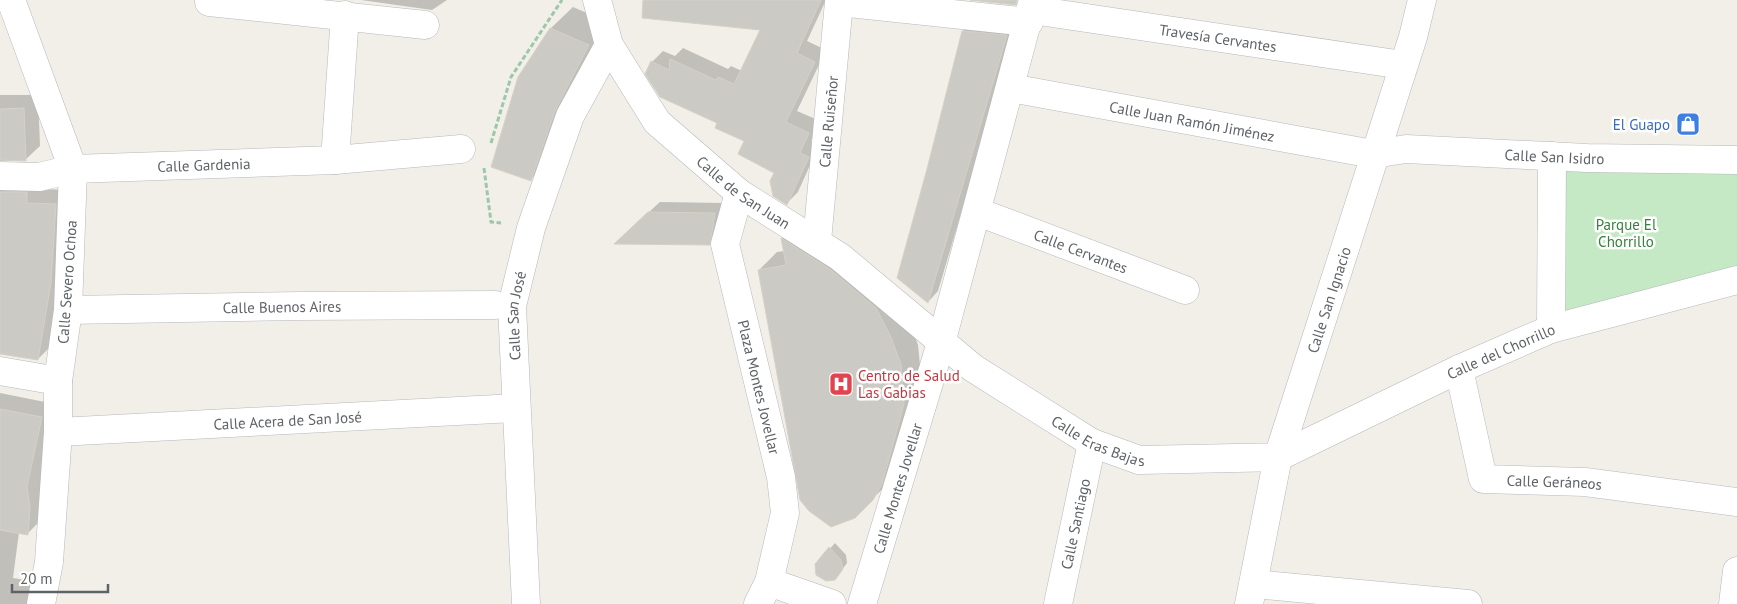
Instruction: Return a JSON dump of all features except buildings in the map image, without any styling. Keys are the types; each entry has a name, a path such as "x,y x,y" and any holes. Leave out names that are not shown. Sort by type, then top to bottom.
{"street":[{"name":"Calle Severo Ochoa","path":"11,0 10,26 72,169 68,310 58,381 58,432 49,562 41,604"},
{"name":"Calle de San Juan","path":"598,0 608,45 657,122 739,193 840,257 941,343"},
{"name":"Calle San Ignacio","path":"1251,594 1278,457 1422,0"},
{"path":"209,2 425,25"},
{"name":"Travesía Cervantes","path":"839,2 1031,11 1403,65"},
{"name":"Calle Ruiseñor","path":"817,241 839,2"},
{"path":"941,343 1031,11"},
{"path":"335,160 345,15"},
{"name":"Calle San José","path":"526,604 512,306 531,228 570,116 608,45"},
{"name":"Calle Juan Ramón Jiménez","path":"1011,88 1373,154"},
{"name":"Calle Gardenia","path":"0,176 39,176 72,169 335,160 461,149"},
{"name":"Calle San Isidro","path":"1373,154 1406,149 1552,156 1737,160"},
{"path":"1551,329 1552,156"},
{"name":"Plaza Montes Jovellar","path":"739,193 725,244 781,477 785,513 763,593 832,604"},
{"name":"Calle Cervantes","path":"978,212 1185,290"},
{"name":"Calle del Chorrillo","path":"1278,457 1459,369 1551,329 1737,280"},
{"name":"Calle Buenos Aires","path":"68,310 495,305"},
{"name":"Calle Eras Bajas","path":"941,343 973,368 1092,443 1139,460 1278,457"},
{"name":"Calle Montes Jovellar","path":"862,604 941,343"},
{"name":"Calle Geráneos","path":"1459,369 1483,479 1585,482 1737,502"},
{"path":"0,371 58,381"},
{"name":"Calle Acera de San José","path":"58,432 516,408"},
{"name":"Calle Santiago","path":"1058,604 1092,443"},
{"path":"1733,604 1737,571"},
{"path":"1251,594 1468,604"}],"path":[{"path":"489,148 511,77 562,0"},
{"path":"484,166 491,222 531,228"}],"green space":[{"name":"Parque El Chorrillo","path":"1565,169 1737,173 1737,267 1564,311"}],"place":[{"name":"El Guapo","path":"1688,124"},
{"name":"Centro de Salud Las Gabias","path":"841,384"}]}
